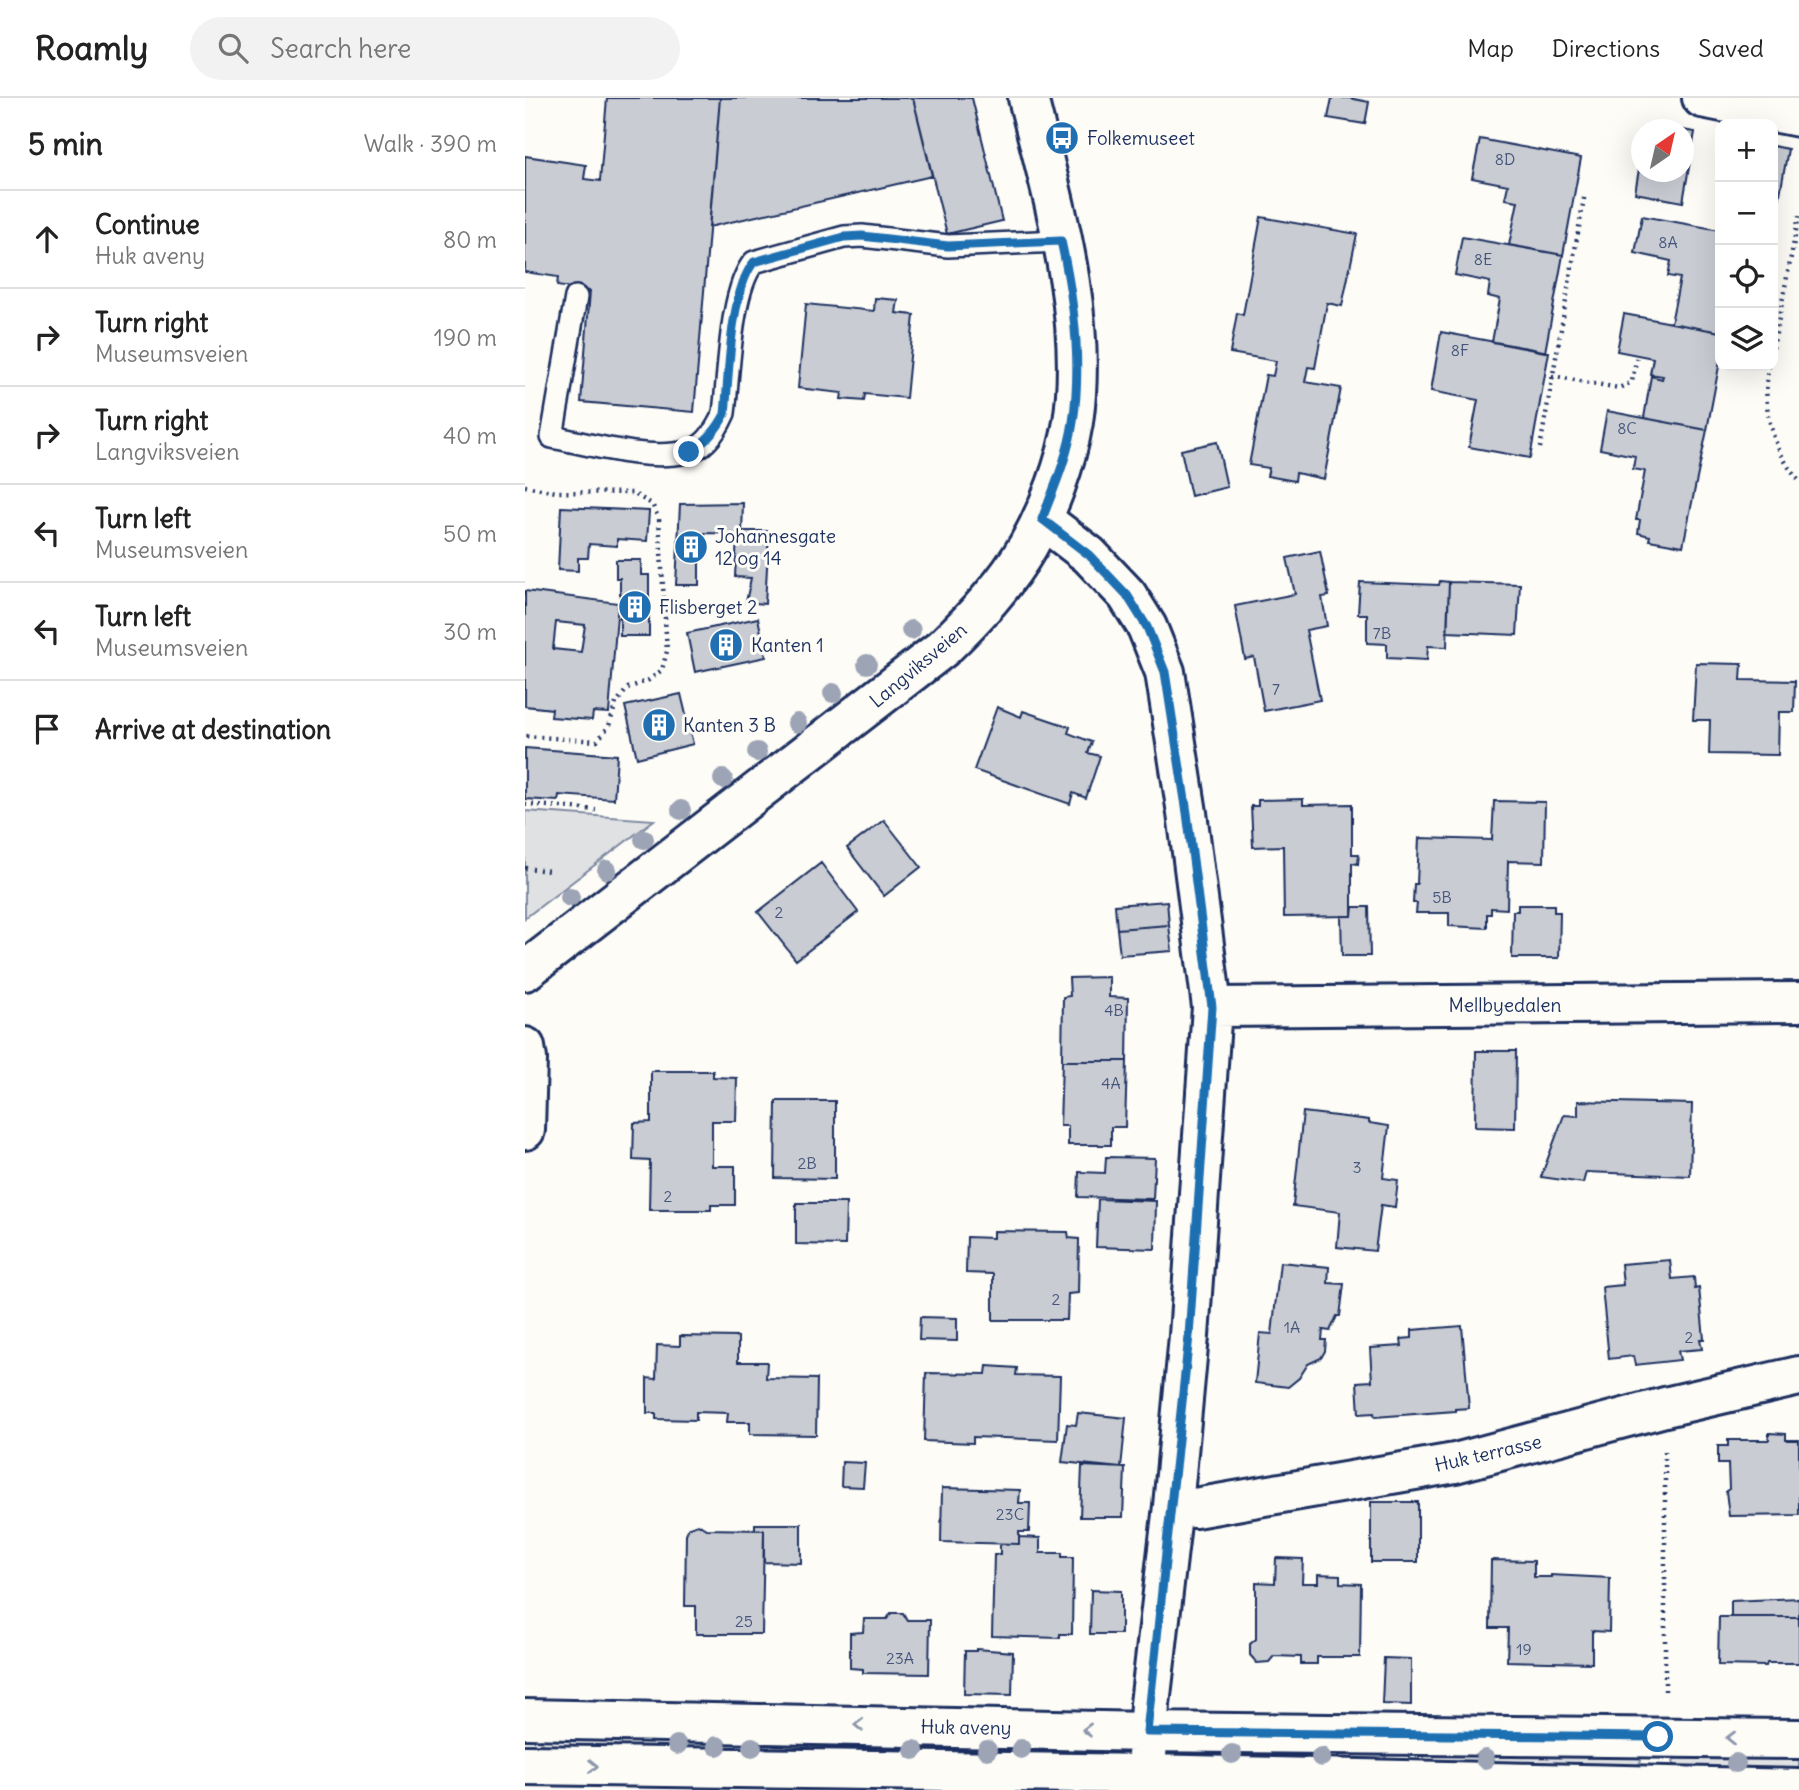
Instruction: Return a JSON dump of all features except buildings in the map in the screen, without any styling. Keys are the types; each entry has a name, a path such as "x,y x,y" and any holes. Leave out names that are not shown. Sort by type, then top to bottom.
{"street":[{"name":"Langviksveien","path":"525,971 943,648 1002,584 1027,548 1042,519 1061,468 1073,423 1077,378 1075,324 1061,241 1028,98"},
{"path":"1702,98 1799,117"},
{"path":"1042,519 1089,555 1127,595 1147,627 1165,672 1187,813 1212,1007 1189,1336 1147,1732 1146,1774"},
{"name":"Mellbyedalen","path":"1212,1007 1799,1002"},
{"path":"525,1047 525,1130"},
{"name":"Huk terrasse","path":"1173,1506 1195,1508 1455,1463 1665,1407 1799,1376"},
{"name":"Huk aveny","path":"525,1719 1147,1732 1407,1734 1662,1722 1799,1739"},
{"path":"1658,1786 1662,1722"},
{"path":"1405,1780 1407,1734"},
{"path":"525,1765 1146,1774 1799,1789"}],"lane":[{"path":"576,297 552,437 635,454 689,452 703,443 718,427 725,414 736,310 743,280 754,262 844,237 862,236 948,246 1061,241"}],"path":[{"path":"1540,448 1584,193"},
{"path":"1778,323 1799,216"},
{"path":"1552,376 1625,387 1632,382 1637,355"},
{"path":"1769,371 1766,411 1775,440 1799,481"},
{"path":"525,486 556,492 632,493 652,504 659,519 667,651 662,670 649,680 628,688 616,703 609,726 597,741 525,736"},
{"path":"525,804 596,810"},
{"path":"525,868 548,870"},
{"path":"1662,1722 1665,1407"}],"shaded area":[{"path":"525,811 654,820 525,918"},
{"path":"571,1738 1103,1748 1104,1752 569,1747"},
{"path":"1183,1751 1384,1753 1386,1757 1384,1761 1185,1757"},
{"path":"1424,1753 1636,1755 1641,1761 1637,1767 1424,1762"},
{"path":"1679,1755 1799,1757 1799,1770 1678,1768 1673,1763"}],"place":[{"name":"Folkemuseet","path":"1062,138"},
{"name":"Johannesgate 12 og 14","path":"691,547"},
{"name":"Flisberget 2","path":"635,607"},
{"name":"Kanten 1","path":"726,645"},
{"name":"Kanten 3 B","path":"659,725"}],"route":[{"path":"689,452 703,443 718,427 725,414 736,310 743,280 754,262 844,237 862,236 948,246 1061,241 1075,324 1077,378 1073,423 1061,468 1042,519 1089,555 1127,595 1147,627 1165,672 1187,813 1212,1007 1189,1336 1147,1732 1658,1737"}]}
